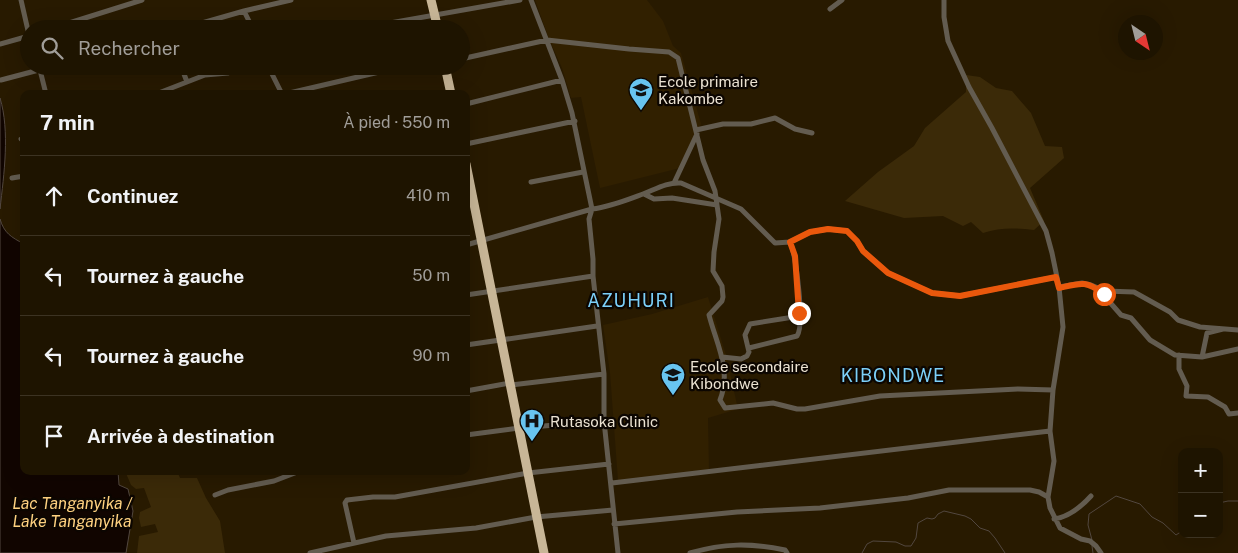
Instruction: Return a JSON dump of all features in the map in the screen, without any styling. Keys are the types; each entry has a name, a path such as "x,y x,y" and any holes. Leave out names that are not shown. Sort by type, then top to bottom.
{"highway":[{"path":"431,0 436,20"},
{"path":"447,75 450,90"},
{"path":"470,197 492,290 544,553"}],"street":[{"path":"21,0 26,20"},
{"path":"79,20 142,0"},
{"path":"212,20 291,0"},
{"path":"403,20 520,0"},
{"path":"531,0 548,40 575,121 583,172 592,209 589,219 593,259 592,276 604,374 604,421 618,553"},
{"path":"830,9 842,0"},
{"path":"944,0 944,17 948,41 969,87 1046,231 1052,252 1059,288 1063,327 1053,390 1050,431 1054,461 1048,497 1050,508 1060,528 1081,539 1090,541 1101,553"},
{"path":"244,11 248,20"},
{"path":"0,44 20,38"},
{"path":"470,56 548,40 669,52 678,58 707,173 717,198 719,230 714,252 713,271 722,286 723,297 722,301 709,315 722,357 725,386 720,400 725,408 773,403 805,409 880,396 1018,389 1053,390"},
{"path":"1,80 20,74"},
{"path":"42,75 45,90"},
{"path":"184,75 187,82"},
{"path":"166,90 205,75"},
{"path":"273,75 282,90"},
{"path":"301,90 366,75"},
{"path":"470,103 562,80"},
{"path":"674,183 697,132 713,125 751,124 775,118 795,129 812,133"},
{"path":"470,143 575,121"},
{"path":"531,182 583,172"},
{"path":"12,178 20,177"},
{"path":"470,244 592,209 613,205 674,183 681,183 741,209 775,243 790,242 810,232 828,229 847,231 857,241 863,251 888,273 932,293 960,296 1056,277"},
{"path":"644,194 654,199 672,198 717,205"},
{"path":"749,348 798,335 800,316 795,256 790,242"},
{"path":"470,294 592,276"},
{"path":"1059,288 1082,283 1105,291 1134,292 1170,312 1178,320 1200,327 1238,330"},
{"path":"1091,285 1104,294 1121,315 1131,318 1150,340 1170,353 1179,356 1202,357 1238,349"},
{"path":"722,357 744,358 748,355 749,348 745,335 750,324 800,316"},
{"path":"470,344 597,326"},
{"path":"1202,357 1206,333 1223,329"},
{"path":"1179,356 1179,369 1185,378 1187,386 1186,396 1208,398 1225,407 1229,414 1238,413"},
{"path":"470,390 604,374"},
{"path":"470,434 519,428 604,421"},
{"path":"612,483 1050,431"},
{"path":"354,543 347,500 395,497 528,473 609,464"},
{"path":"215,495 274,482 291,475"},
{"path":"614,524 737,512 820,508 908,498 949,490 1030,490 1048,497"},
{"path":"1054,519 1072,513 1091,496"},
{"path":"310,553 386,536 476,528 536,517 613,510"},
{"path":"690,553 718,546 749,544 785,550 787,553"}],"shaded area":[{"name":"Ecole primaire Kakombe","path":"535,0 647,0 663,21 673,46 681,53 701,124 680,168 600,188 581,97 571,98 562,68"},
{"path":"966,75 980,77 996,88 1012,91 1031,113 1045,146 1062,147 1064,158 1030,188 1044,221 1034,230 1008,228 983,233 971,222 963,226 943,216 904,218 845,201 878,172 914,146 925,128 966,92"},
{"name":"Ecole secondaire Kibondwe","path":"708,297 726,355 738,409 708,418 709,470 618,481 610,373 603,325 652,314"},
{"path":"127,475 179,475 180,478 197,478 220,521 225,553 137,553 139,536 158,532 155,524 141,527 140,512 151,507 144,488 136,489 131,485"}],"water":[{"path":"0,98 5,124 5,138 0,209"},
{"name":"Lac Tanganyika / Lake Tanganyika","path":"0,219 9,234 20,242 20,475 118,475 119,485 128,489 133,511 126,553 0,553"}],"waterway":[{"path":"1092,540 1088,525 1089,514 1116,496 1140,504 1152,517 1163,523 1176,535 1178,534"},
{"path":"1223,502 1238,501"},
{"path":"862,553 867,544 873,541 896,542 905,546 911,546 916,538 918,523 927,518 935,518 944,511 965,516 980,528 989,531 1005,553"},
{"path":"1092,546 1093,553"}],"place":[{"name":"Ecole primaire Kakombe","path":"641,111"},
{"name":"Ecole secondaire Kibondwe","path":"673,396"},
{"name":"Rutasoka Clinic","path":"532,442"}],"district":[{"name":"AZUHURI","path":"631,300"},
{"name":"KIBONDWE","path":"893,375"}],"route":[{"path":"799,313 795,256 790,242 810,232 828,229 847,231 857,241 863,251 888,273 932,293 960,296 1056,277 1059,288 1082,283 1091,285 1104,294"}]}
